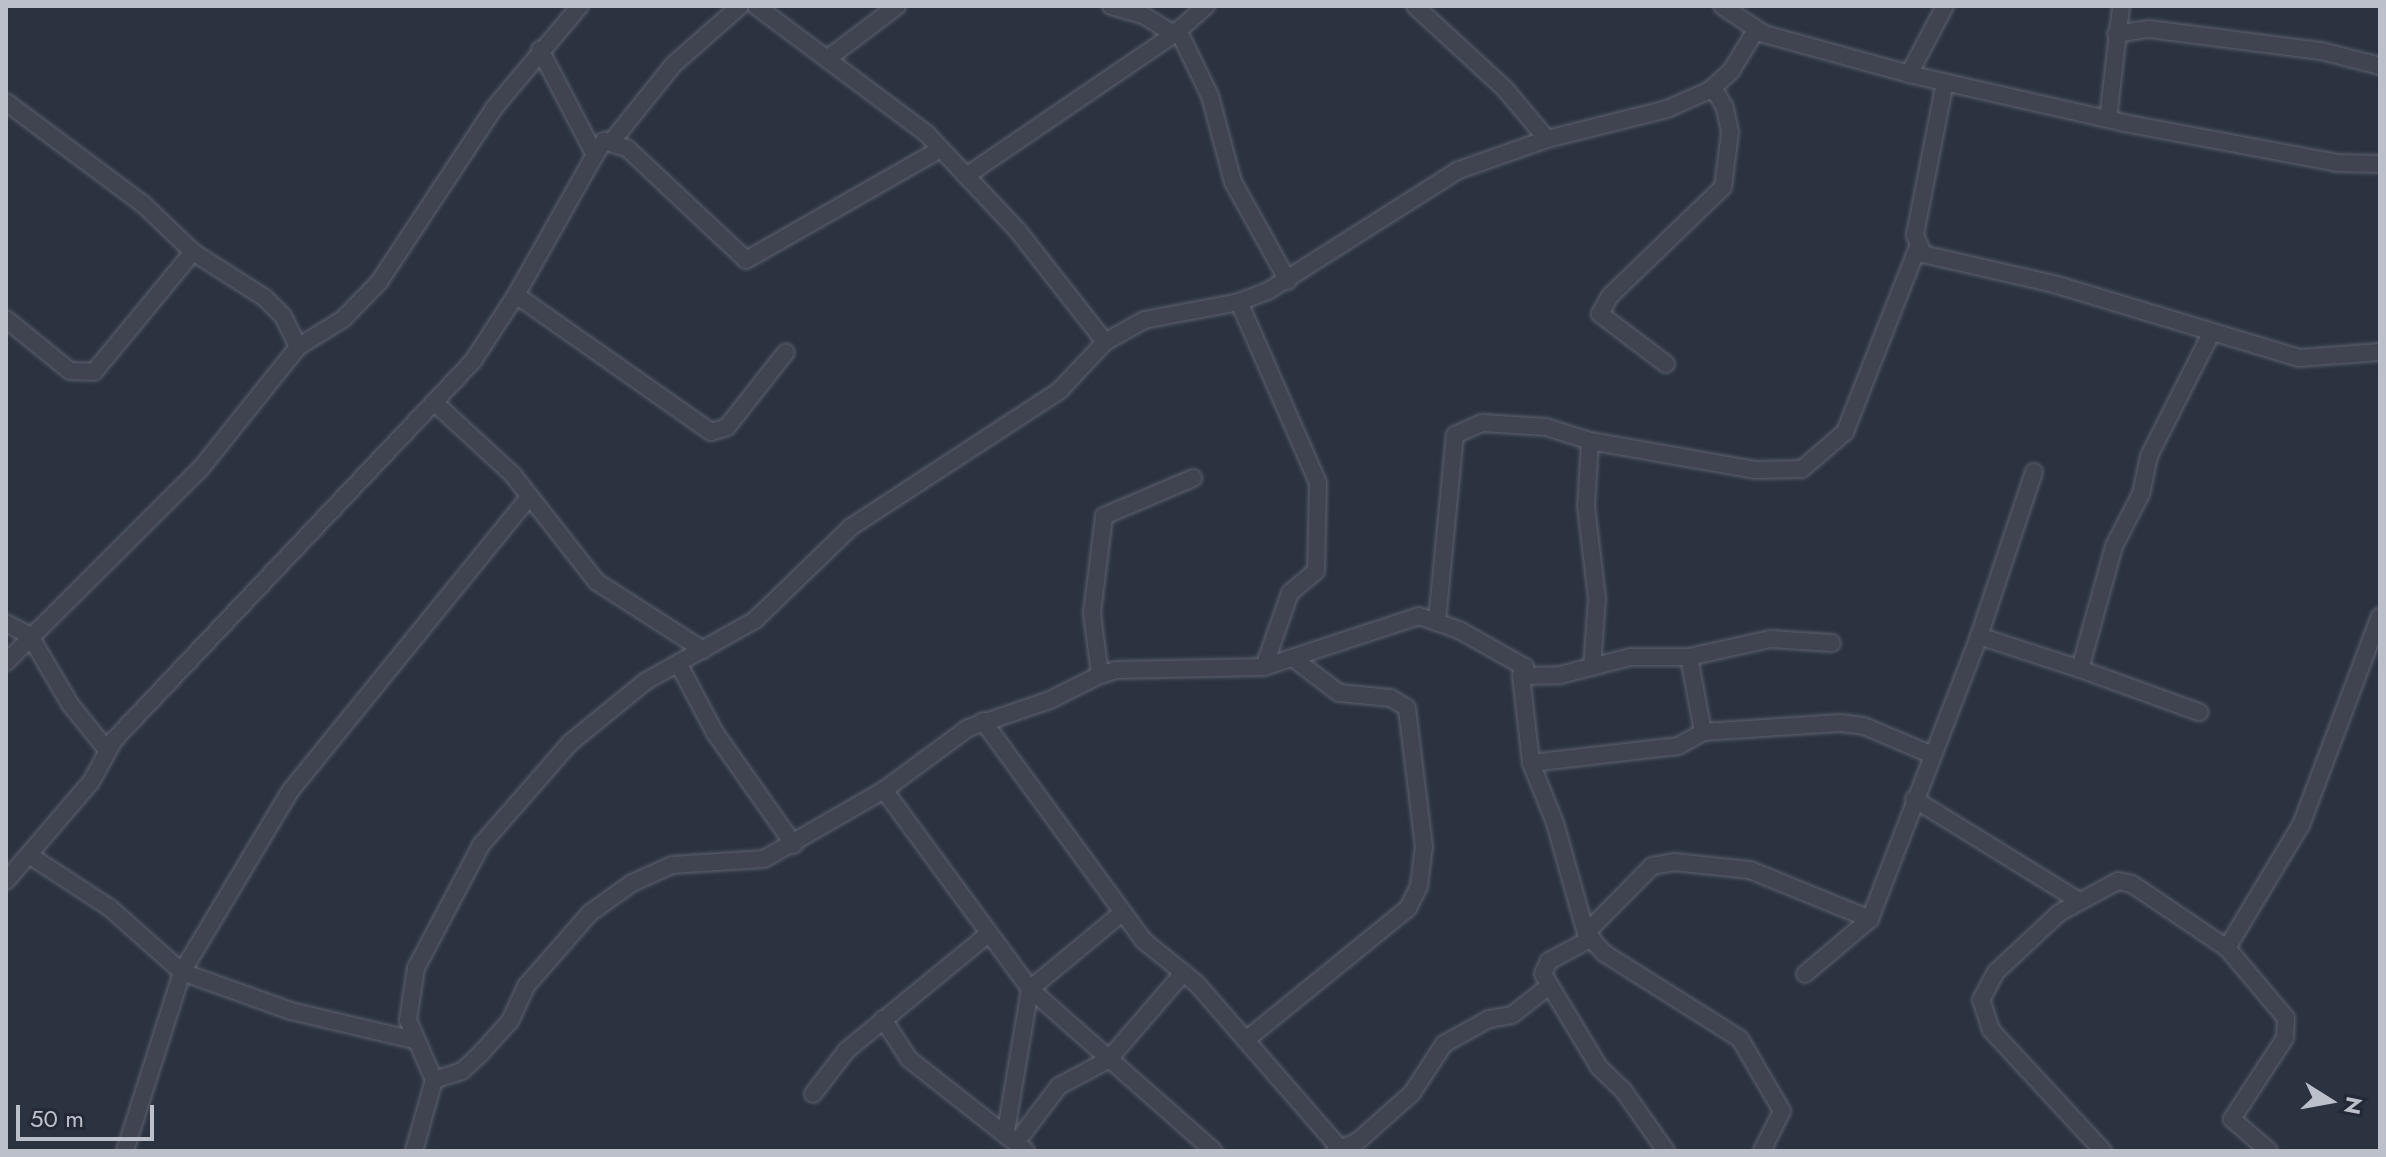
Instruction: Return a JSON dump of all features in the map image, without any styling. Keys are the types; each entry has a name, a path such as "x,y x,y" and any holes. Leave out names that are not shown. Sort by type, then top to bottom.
{"street":[{"path":"6,662 201,468 298,347 343,319 379,282 494,108 580,6"},
{"path":"612,141 673,65 740,6"},
{"path":"756,6 927,134 1105,342"},
{"path":"827,59 897,6"},
{"path":"1111,6 1143,15 1176,32 1210,96 1229,175 1288,281"},
{"path":"966,176 1176,32 1206,6"},
{"path":"1415,6 1505,89 1547,139"},
{"path":"1722,6 1756,30 1909,74 2108,119 2337,163 2380,164"},
{"path":"1909,74 1945,6"},
{"path":"2108,119 2121,6"},
{"path":"2116,34 2149,29 2321,51 2380,66"},
{"path":"414,1151 434,1080 414,1040 409,992 416,968 481,845 570,743 646,681 771,607 851,527 1060,390 1105,342 1144,320 1239,302 1288,281 1436,182 1547,139 1667,109 1713,87 1731,71 1756,30"},
{"path":"540,50 595,155"},
{"path":"1437,621 1455,435 1482,423 1546,427 1590,441 1756,470 1802,469 1845,432 1918,247 1915,235 1945,82"},
{"path":"1666,364 1600,314 1610,296 1723,187 1730,132 1725,108 1713,87"},
{"path":"6,102 143,204 193,252 265,298 283,316 298,347"},
{"path":"6,881 91,782 107,750 473,361 516,295 604,141 612,141 628,149 746,260 939,150"},
{"path":"1918,247 1930,257 2054,284 2211,334 2299,358 2380,352"},
{"path":"6,319 70,371 94,372 193,252"},
{"path":"516,295 711,432 727,427 786,352"},
{"path":"1239,302 1318,483 1316,571 1290,593 1264,667"},
{"path":"2080,669 2114,546 2141,494 2149,456 2211,334"},
{"path":"434,402 513,475 528,498 597,582 703,650"},
{"path":"1590,441 1586,506 1597,598 1592,667"},
{"path":"1805,974 1870,919 1930,754 1979,636 2034,472"},
{"path":"1100,675 1092,613 1104,516 1193,478"},
{"path":"125,1151 182,972 291,790 528,498"},
{"path":"434,1080 462,1071 481,1053 510,1021 527,985 590,913 632,883 672,865 746,863 794,845 884,790 983,721 1050,700 1100,675 1116,670 1264,667 1294,659 1396,620 1419,616 1437,621 1525,667 1521,676 1531,763 1555,823 1589,936 1604,953 1740,1039 1782,1111 1762,1151"},
{"path":"2227,948 2301,825 2380,616"},
{"path":"6,623 30,636 70,704 107,750"},
{"path":"1979,636 2199,712"},
{"path":"1521,676 1592,667 1631,657 1689,657 1770,639 1832,643"},
{"path":"1689,657 1703,732"},
{"path":"1247,1039 1408,908 1419,886 1424,847 1407,708 1391,698 1339,693 1294,659"},
{"path":"678,663 715,733 794,845"},
{"path":"983,721 1122,913 1158,955 1184,972 1247,1039 1338,1149 1358,1141 1412,1093 1444,1044 1489,1019 1512,1015 1549,986"},
{"path":"1531,763 1678,746 1703,732 1840,723 1864,726 1930,754"},
{"path":"884,790 1030,989 1214,1151"},
{"path":"1914,799 2076,899"},
{"path":"29,855 110,908 182,972 291,1011 414,1040"},
{"path":"1666,1151 1623,1090 1599,1067 1549,986 1543,974 1549,961 1589,936 1652,866 1674,862 1750,870 1870,919"},
{"path":"2103,1151 1991,1030 1982,1008 1985,985 2076,899 2124,882 2227,948 2288,1024 2285,1038 2232,1119 2269,1151"},
{"path":"1017,1140 1030,989 1122,913"},
{"path":"813,1094 828,1069 883,1019 988,934"},
{"path":"1017,1140 1059,1086 1108,1060 1184,972"},
{"path":"883,1019 909,1059 1017,1140"}]}
